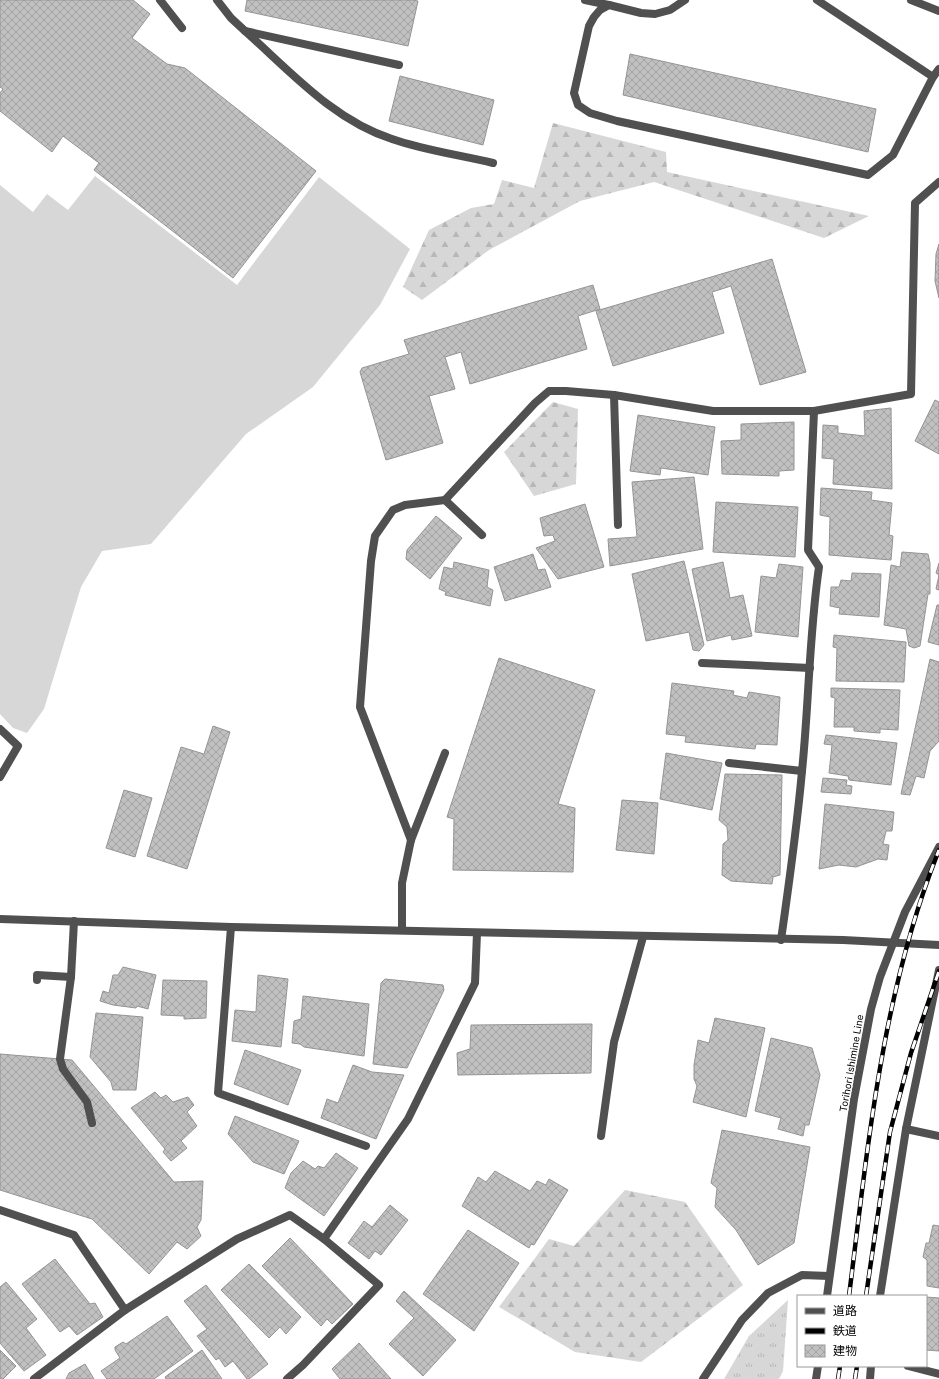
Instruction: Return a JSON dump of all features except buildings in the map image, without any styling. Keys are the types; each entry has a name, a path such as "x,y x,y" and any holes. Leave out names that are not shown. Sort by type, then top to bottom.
{"street":[{"path":"160,0 182,28"},
{"path":"218,0 230,18 324,102 346,117 369,130 392,140 493,163"},
{"path":"584,0 642,13 655,14 670,10 685,0"},
{"path":"817,0 933,78"},
{"path":"912,0 939,11"},
{"path":"609,5 600,10 589,26 574,93 578,105 590,113 617,121 868,175 892,155 939,69"},
{"path":"245,31 399,65"},
{"path":"412,840 360,707 371,561 375,536 393,510 405,506 445,500 534,402 549,391 614,395 713,411 814,411 911,394 916,203 939,182"},
{"path":"614,395 618,525"},
{"path":"781,940 802,771 810,668 812,612 819,567 808,550 814,411"},
{"path":"445,500 482,536"},
{"path":"702,663 810,668"},
{"path":"0,729 18,746 0,777"},
{"path":"402,930 402,883 412,840 445,753"},
{"path":"729,763 802,771"},
{"name":"Torihori Ishimine Line","path":"827,1295 854,1099 868,1024 880,977 905,912 939,847"},
{"path":"0,918 231,927 893,942 939,945"},
{"path":"74,921 71,977 60,1059 63,1069 87,1102 92,1123"},
{"path":"231,927 218,1093 366,1146"},
{"path":"324,1239 408,1119 475,983 476,933"},
{"path":"601,1136 614,1042 643,937"},
{"path":"880,1295 906,1129 939,970"},
{"path":"37,980 38,975 71,977"},
{"path":"906,1129 939,1136"},
{"path":"0,1210 74,1236 125,1310"},
{"path":"34,1379 125,1310 237,1239 290,1215 324,1239 378,1285 303,1365 287,1379"},
{"path":"703,1379 742,1320 768,1293 802,1275 829,1276"},
{"path":"816,1379 818,1367"},
{"path":"870,1379 871,1367"},
{"path":"912,1367 939,1374"}],"green space":[{"path":"553,123 666,152 667,172 869,216 824,238 654,182 580,201 489,250 422,300 403,287 429,230 471,208 494,204 502,180 534,188"},
{"path":"95,176 237,285 319,177 410,249 380,305 313,387 246,434 151,544 102,551 81,587 44,709 27,733 13,728 0,714 0,185 33,212 47,194 68,210"},
{"path":"553,402 578,409 576,484 534,496 504,452"},
{"path":"625,1190 685,1202 743,1285 641,1362 575,1352 499,1307 549,1239 574,1246"},
{"path":"788,1300 783,1371 779,1379 724,1379 749,1336"}],"railway":[{"path":"849,1295 871,1126 890,1014 904,958 920,904 939,850"},
{"path":"866,1295 890,1132 911,1053 939,971"},
{"path":"838,1379 840,1367"},
{"path":"855,1379 857,1367"}]}
